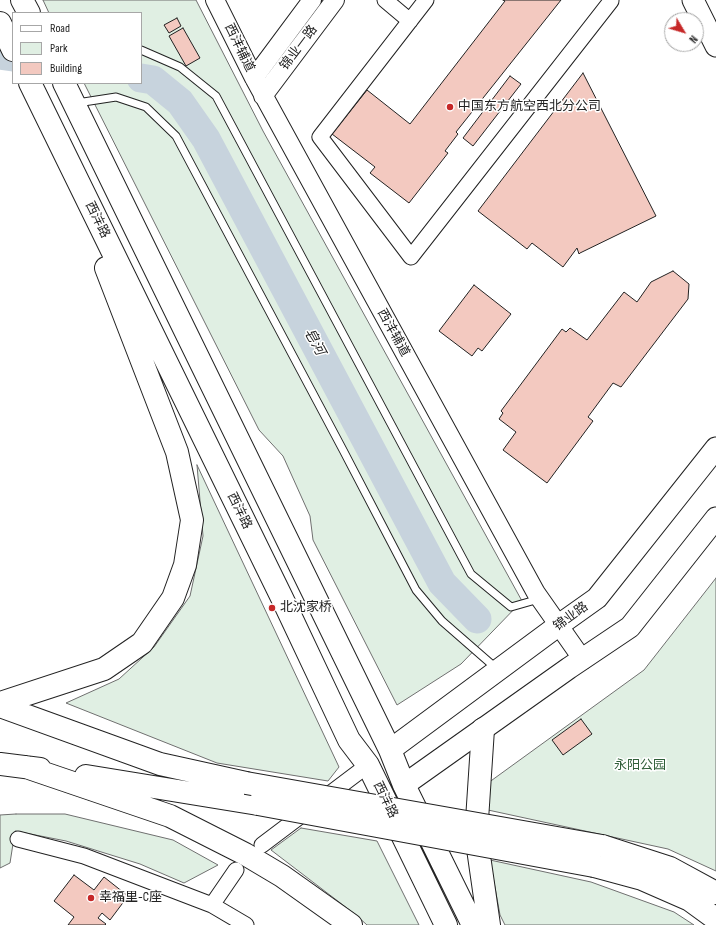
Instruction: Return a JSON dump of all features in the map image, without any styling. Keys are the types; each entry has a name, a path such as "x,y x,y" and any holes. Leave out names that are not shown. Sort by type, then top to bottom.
{"highway":[{"path":"22,0 28,12"},
{"path":"0,23 12,48"},
{"name":"西沣路","path":"64,84 390,750 404,785 473,925"},
{"name":"西沣路","path":"32,89 282,598 349,740 368,765 446,925"},
{"path":"0,704 104,669 142,643 173,598 185,565 192,520 177,452 53,130"},
{"path":"0,704 160,764 246,783 602,846 670,868 716,892"},
{"path":"482,729 476,835 489,925"},
{"path":"0,764 258,804 594,866 642,879 690,900 716,919"},
{"path":"26,767 170,816 245,854 282,876 351,925"}],"main road":[{"path":"693,0 716,46"},
{"name":"锦业路","path":"390,750 597,598 716,448"},
{"path":"404,785 482,729 630,627 716,518"}],"street":[{"name":"西沣辅道","path":"214,0 263,96 540,598 583,660"},
{"name":"锦业一路","path":"254,78 312,0"},
{"name":"锦业一路","path":"263,96 335,0"},
{"path":"385,0 410,21"},
{"path":"426,0 320,137 411,257 611,0"},
{"path":"262,845 368,765"},
{"path":"18,839 84,856 212,905 246,925"},
{"path":"212,905 236,870"}],"lane":[{"path":"142,50 180,67 216,96 471,574 510,607 540,598"},
{"path":"74,104 116,98 146,107 176,136 416,590 442,621 498,670"}],"green space":[{"path":"43,0 196,0 263,131 522,601 461,664 397,705 313,540 310,516 283,456 259,430 85,84 142,84 142,12 49,12"},
{"path":"197,465 339,767 328,781 217,763 66,703 119,679 154,647 190,596 203,536"},
{"name":"永阳公园","path":"716,578 716,871 668,849 488,810 488,783 644,670"},
{"path":"65,814 173,840 218,865 184,883 140,864 66,841 15,831 10,863 0,868 0,815"},
{"path":"301,828 377,841 419,925 367,925 271,850"},
{"path":"490,860 591,882 674,912 694,925 505,925 500,915"}],"building":[{"name":"中国东方航空西北分公司","path":"503,0 561,0 456,132 458,134 445,151 448,153 409,203 370,173 375,167 332,134 367,90 410,124 505,1"},
{"path":"177,18 181,26 169,33 164,25"},
{"path":"183,28 200,58 186,66 169,36"},
{"path":"583,73 656,216 579,254 577,248 563,267 532,243 527,249 478,211"},
{"path":"510,76 521,84 473,146 463,138"},
{"path":"673,271 689,284 688,299 621,387 613,383 588,417 593,421 547,483 503,450 516,432 499,419 503,413 501,411 562,329 566,332 570,328 587,340 624,292 637,302 651,282"},
{"path":"474,285 511,314 482,351 478,348 472,356 439,331"},
{"path":"581,719 592,734 563,755 552,740"},
{"name":"幸福里-C座","path":"74,875 94,890 104,877 128,896 110,920 102,913 98,918 106,924 105,925 68,925 74,917 54,901"}],"waterway":[{"name":"皂河","path":"0,55 12,57"},
{"name":"皂河","path":"142,78 153,80 180,102 206,139 442,583 477,619"}],"place":[{"name":"中国东方航空西北分公司","path":"450,107"},
{"name":"北沈家桥","path":"272,608"},
{"name":"幸福里-C座","path":"91,898"}]}
